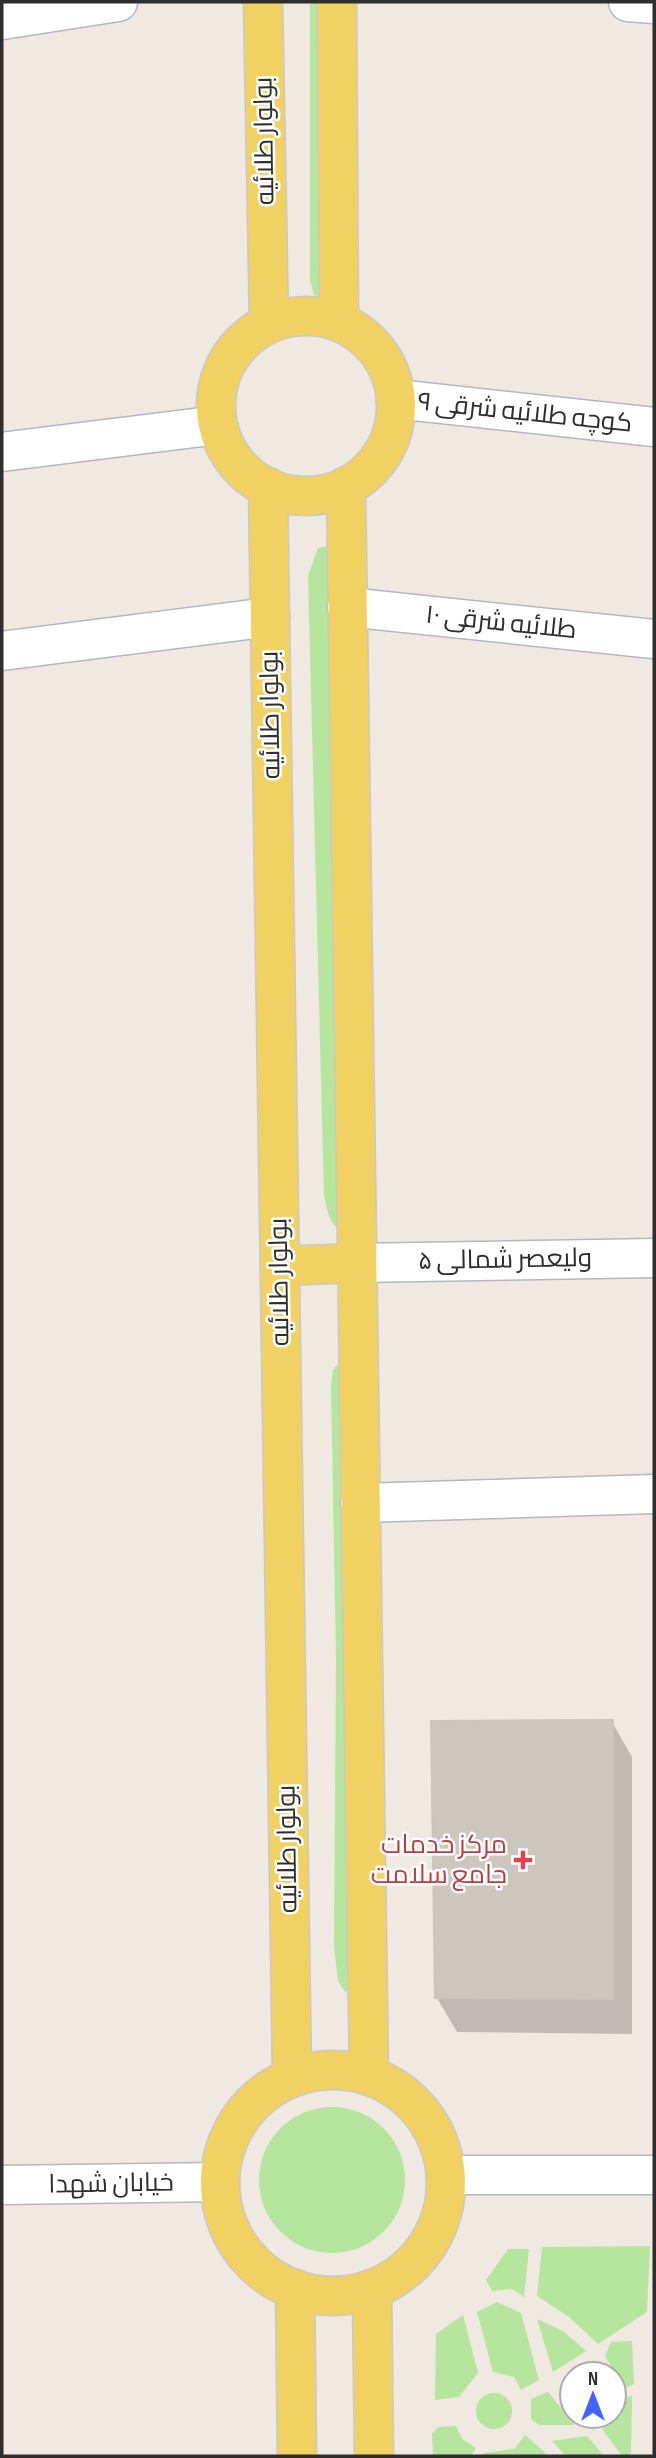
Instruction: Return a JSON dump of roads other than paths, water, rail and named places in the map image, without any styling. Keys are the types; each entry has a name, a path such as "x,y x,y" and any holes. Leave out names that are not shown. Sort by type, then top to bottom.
{"main road":[{"name":"بولوار طلائیه","path":"263,2 269,323"},
{"path":"337,2 339,322"},
{"path":"307,316 339,322 366,338 382,356 392,376 396,399 393,429 381,457 360,479 332,492 307,496 281,493 238,466 224,444 218,425 216,394 223,369 236,348 269,323 307,316"},
{"path":"346,486 369,2076"},
{"name":"بولوار طلائیه","path":"268,487 292,2077"},
{"path":"279,1266 357,1263"},
{"path":"319,2070 350,2070 369,2076 406,2095 427,2118 441,2145 447,2175 446,2206 435,2236 416,2262 392,2281 372,2289 332,2297 295,2289 272,2279 248,2259 230,2233 221,2203 220,2182 226,2142 241,2115 263,2093 292,2077 319,2070"},
{"path":"295,2289 297,2456"},
{"path":"372,2289 374,2456"}],"street":[{"path":"2,20 118,2"},
{"path":"628,2 654,4"},
{"name":"کوچه طلائیه شرقی ۹","path":"396,399 654,427"},
{"path":"2,452 218,425"},
{"name":"طلائیه شرقی ۱۰","path":"347,607 654,639"},
{"path":"2,651 270,617"},
{"name":"ولیعصر شمالی ۵","path":"357,1263 654,1258"},
{"path":"360,1503 654,1494"},
{"path":"447,2175 654,2175"},
{"name":"خیابان شهدا","path":"2,2185 220,2182"}],"place":[{"name":"مرکز خدمات جامع سلامت","path":"523,1860"}]}
